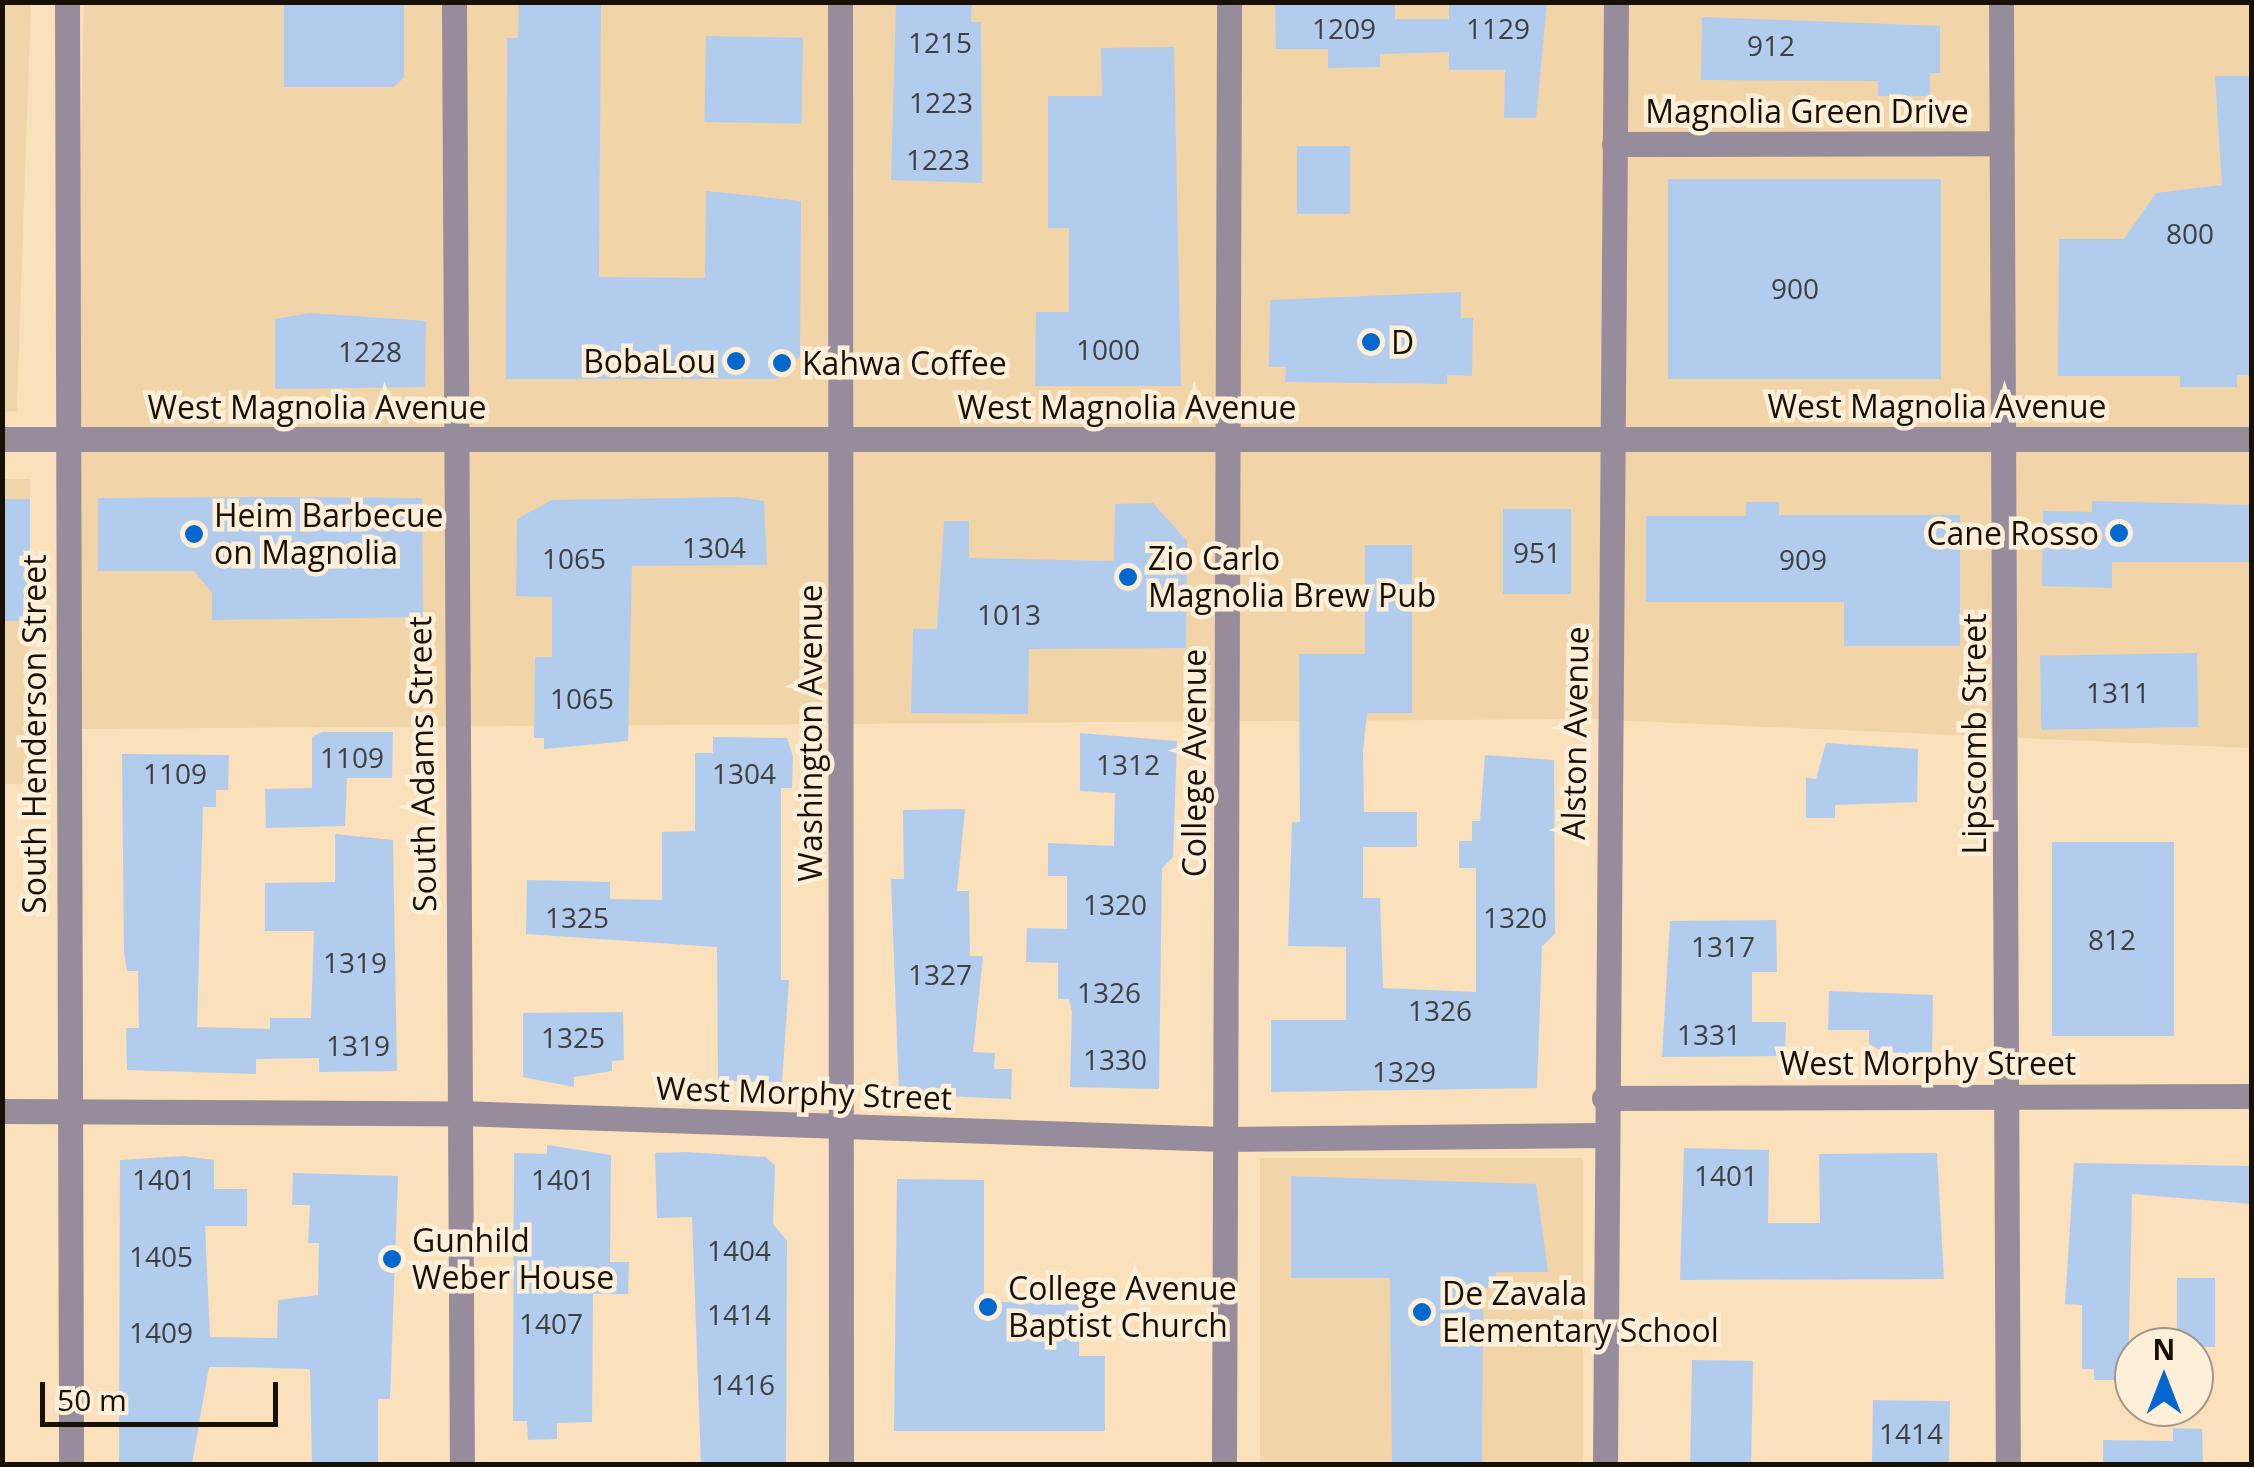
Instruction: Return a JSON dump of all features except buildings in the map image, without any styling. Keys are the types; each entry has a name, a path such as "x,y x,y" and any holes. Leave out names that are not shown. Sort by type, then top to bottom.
{"street":[{"name":"South Henderson Street","path":"67,2 66,1112 71,1464"},
{"name":"South Adams Street","path":"454,2 450,439 462,1464"},
{"name":"Washington Avenue","path":"840,2 841,1464"},
{"name":"College Avenue","path":"1224,1464 1229,2"},
{"name":"Alston Avenue","path":"1605,1464 1604,1098 1616,2"},
{"name":"Lipscomb Street","path":"2001,2 2008,1464"},
{"name":"Magnolia Green Drive","path":"1614,144 2000,143"},
{"name":"West Magnolia Avenue","path":"2,439 2252,439"},
{"name":"West Morphy Street","path":"1604,1098 2252,1096"},
{"name":"West Morphy Street","path":"2,1112 459,1113 1224,1139 1604,1135"}],"shaded area":[{"path":"3,2 31,3 17,412 2,411"},
{"path":"84,3 2251,3 2251,748 1586,719 66,729"},
{"path":"3,479 30,479 30,784 3,784"},
{"name":"De Zavala Elementary School","path":"1260,1158 1583,1158 1583,1464 1260,1464"}],"place":[{"name":"D","path":"1371,342"},
{"name":"BobaLou","path":"736,361"},
{"name":"Kahwa Coffee","path":"782,363"},
{"name":"Cane Rosso","path":"2119,533"},
{"name":"Heim Barbecue on Magnolia","path":"194,534"},
{"name":"Zio Carlo Magnolia Brew Pub","path":"1128,577"},
{"name":"Gunhild Weber House","path":"392,1259"},
{"name":"College Avenue Baptist Church","path":"988,1307"},
{"name":"De Zavala Elementary School","path":"1422,1312"}]}
